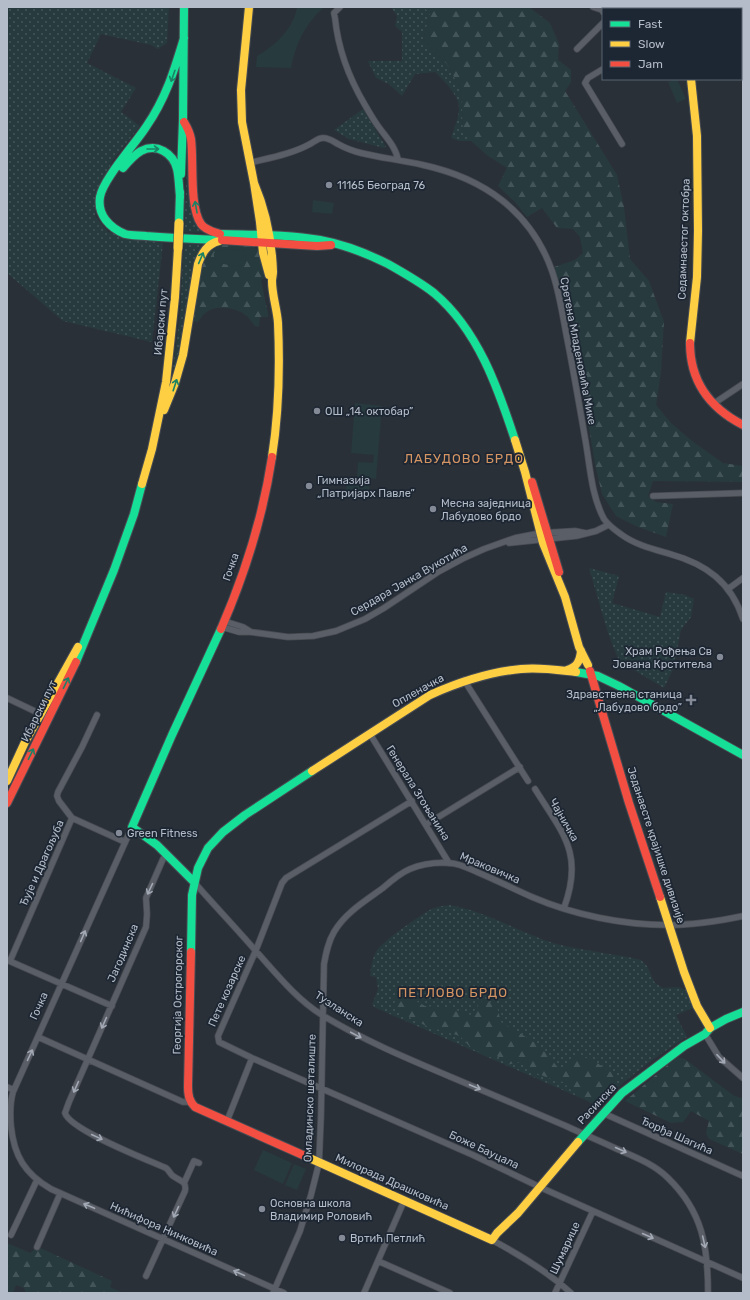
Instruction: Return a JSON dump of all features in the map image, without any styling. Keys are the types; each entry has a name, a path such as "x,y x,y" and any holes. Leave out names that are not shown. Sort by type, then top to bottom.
{"street":[{"name":"Ибарски пут","path":"7,803 45,716 79,657 110,581 127,536 159,420 168,375 178,248 183,120 184,7"},
{"name":"Гочка","path":"37,1180 20,1160 12,1140 10,1118 11,1102 14,1090 223,624 240,580 259,519 273,453 278,395 280,353 279,329 272,281 265,261 265,239 249,164 242,122 241,99 250,7"},
{"path":"340,7 334,13 334,18 349,75 365,106 396,151 398,160"},
{"path":"577,49 602,24"},
{"path":"184,38 174,73 166,93 147,126 107,181 100,197 100,209 105,220 112,227 126,234 158,237 221,237"},
{"path":"602,70 588,78 585,82 622,144"},
{"name":"Седамнаестог октобра","path":"692,80 697,136 698,258 690,347 692,366 704,393 713,404 724,414 743,425"},
{"path":"183,120 191,138 195,198 199,219 206,228 221,237"},
{"name":"Сретена Младеновића Мике","path":"249,164 304,147 318,139 324,138 361,153 431,166 454,173 490,191 501,199 521,219 542,249 552,270 572,364 594,492 602,515 608,525"},
{"path":"180,198 177,168 172,158 162,150 151,148 142,150 136,154 124,167 106,195 105,207 106,212 114,222 132,230 221,237"},
{"path":"159,420 170,399 177,378 200,260 208,246 221,237"},
{"name":"Једанаесте крајишке дивизије","path":"221,237 265,239 310,238 326,241 358,251 396,267 410,276 436,295 458,318 472,336 488,367 501,398 522,462 536,493 552,569 579,630 585,647 589,669"},
{"path":"713,404 743,384"},
{"path":"653,496 743,493"},
{"path":"608,525 645,547 680,557 697,564 714,575 728,589 735,599 743,619"},
{"name":"Сердара Јанка Вукотића","path":"223,624 243,627 251,632 273,636 299,637 317,635 344,628 366,619 379,612 438,572 484,549 506,543 545,536 576,536 608,525"},
{"path":"728,589 743,578"},
{"name":"Једанаесте крајишке дивизије","path":"571,613 580,648 589,669 598,697 629,803 691,992 719,1057 743,1078"},
{"path":"566,670 576,666 579,662 581,657 580,648"},
{"name":"Опленачка","path":"194,882 197,869 203,857 211,844 225,830 430,695 464,680 485,675 516,670 589,669 598,676 619,686 743,755"},
{"path":"464,680 528,781"},
{"path":"598,697 604,686 619,686"},
{"path":"7,698 45,716"},
{"path":"97,715 58,795 59,801 72,818 125,842"},
{"name":"Ибарски пут","path":"7,780 25,742 45,716"},
{"name":"Генерала Згоњанина","path":"370,734 427,824 449,863"},
{"path":"427,824 520,767"},
{"name":"Чајничка","path":"535,789 570,849 572,873 568,896 564,908"},
{"name":"Пете козарске","path":"218,1040 218,1036 256,950 282,883 286,878 412,801"},
{"name":"Ђује и Драгољуба","path":"72,818 8,960 112,1006"},
{"name":"Тузланска","path":"132,827 167,854 290,989 314,1010 357,1035 399,1056 585,1134"},
{"name":"Јагодинска","path":"167,854 163,859 146,898 146,927 65,1113 66,1117 84,1130 166,1168 172,1175 184,1183"},
{"name":"Мраковичка","path":"323,1015 323,977 326,952 334,932 349,913 406,871 423,865 449,863 465,867 533,897 564,908 614,920 669,925 743,916"},
{"name":"Георгија Острогорског","path":"193,1104 188,1082 192,906 194,882"},
{"name":"Расинска","path":"492,1240 498,1232 518,1213 539,1186 613,1102 635,1083 684,1046 726,1019 743,1012"},
{"name":"Омладинско шеталиште","path":"274,1291 300,1231 319,1163 323,1015"},
{"name":"Милорада Драшковића","path":"38,1037 183,1102 193,1104 319,1163 492,1240 550,1275 571,1293"},
{"name":"Боже Бауцала","path":"218,1040 221,1044 473,1155 593,1211 743,1278"},
{"path":"227,1121 252,1058"},
{"path":"7,1087 14,1090"},
{"name":"Ђорђа Шагића","path":"603,1113 743,1176"},
{"path":"585,1134 641,1159 658,1170 668,1178 686,1200 700,1226 706,1248 708,1262 708,1293"},
{"path":"146,1276 185,1191 186,1187 184,1183 194,1162"},
{"path":"11,1234 37,1180"},
{"name":"Нићифора Нинковића","path":"37,1180 60,1194 163,1239 274,1291 284,1293"},
{"path":"37,1247 60,1194"},
{"path":"364,1293 404,1201"},
{"name":"Шумарице","path":"555,1293 593,1211"},
{"path":"378,1261 450,1293"}],"green space":[{"path":"7,7 169,7 167,43 158,49 151,45 101,34 87,63 136,88 121,112 140,126 113,160 99,189 95,216 108,232 163,243 152,342 63,321 7,273"},
{"path":"297,7 323,8 311,21 302,35 295,51 291,68 256,67 257,56 283,36 292,22"},
{"path":"391,7 424,7 430,14 423,40 446,63 461,89 463,130 472,141 459,141 451,138 458,115 458,103 454,93 435,72 415,74 402,96 389,84 376,78 368,61 402,61 402,32 395,26 397,16"},
{"path":"424,7 529,7 550,23 559,44 558,60 571,70 571,82 565,91 617,175 624,207 630,259 649,281 664,322 661,372 656,405 671,423 692,441 723,463 743,466 743,482 653,481 648,496 656,502 673,504 666,537 638,527 616,516 602,494 595,464 569,307 564,307 554,267 575,260 583,253 580,237 573,229 557,228 542,208 527,217 515,202 498,186 507,168 488,156 470,140 463,130 461,89 446,63 423,40 430,14"},
{"path":"677,80 686,99 677,103 668,82"},
{"path":"363,109 386,147 384,148 349,139 334,130"},
{"path":"188,147 193,199 210,233 184,232"},
{"path":"313,200 334,203 332,214 312,212"},
{"path":"184,238 214,241 183,342 170,391 180,314"},
{"path":"217,243 252,246 256,248 260,255 265,278 261,280 268,317 260,317 259,327 255,326 247,316 237,310 226,308 209,311 204,314 198,322 190,321 201,261"},
{"path":"226,249 246,251 245,266 221,263 214,258 214,253"},
{"path":"355,403 382,406 376,479 357,477 358,462 373,463 374,455 351,453"},
{"path":"347,478 370,480 369,493 346,491"},
{"path":"589,568 619,576 612,603 660,617 666,592 685,595 694,599 691,617 681,630 673,669 664,688 619,661 608,633"},
{"path":"449,905 476,912 553,943 641,960 647,966 655,983 663,988 678,987 691,992 695,1007 676,1015 687,1037 640,1069 619,1086 599,1106 376,1008 372,1005 378,989 376,977 370,976 376,952 392,936 428,911"},
{"path":"398,991 425,1006 450,1008 471,1015 484,998 497,1007 501,1022 539,1045 560,1070 579,1055 597,1063 620,1078 594,1104 575,1094 563,1082 531,1071 523,1061 507,1065 496,1055 484,1055 471,1048 460,1036 426,1026 393,1008"},
{"path":"677,1057 685,1059 733,1095 743,1099 743,1154 709,1139 706,1133 709,1121 691,1111 683,1122 671,1123 625,1101"},
{"path":"263,1150 292,1163 283,1184 254,1170"},
{"path":"294,1164 306,1169 297,1190 285,1185"},
{"path":"7,1243 30,1253 38,1247 112,1281 110,1287 123,1293 26,1293 24,1288 16,1285 13,1293 7,1293"}],"traffic: fast":[{"path":"181,174 184,7"},
{"path":"184,38 173,73 159,106 146,127 113,171 102,190 100,197 101,210 106,220 114,228 125,234 222,240"},
{"path":"123,168 141,151 153,148 164,151 175,163 178,172 180,197"},
{"path":"179,223 180,192"},
{"path":"220,234 308,238 337,244 380,260 423,285 434,293 449,308 463,324 474,342 494,380 515,440"},
{"path":"76,662 114,570 134,514 142,484"},
{"path":"194,882 157,845 132,827 172,735 221,629"},
{"path":"576,672 598,676 619,686 743,755"},
{"path":"191,952 192,895 198,868 208,848 223,832 245,815 312,771"},
{"path":"578,1142 622,1093 684,1046 705,1034 710,1028 743,1012"}],"traffic: slow":[{"path":"249,7 241,90 242,122 254,183 263,253 269,275"},
{"path":"690,343 697,277 698,231 697,136 691,80"},
{"path":"254,183 262,204 270,238 273,272 272,286 278,323 278,390 272,457"},
{"path":"178,248 179,223"},
{"path":"164,410 175,383 183,355 198,264 201,256 208,247 219,241"},
{"path":"142,484 152,449 166,382 175,297 178,248"},
{"path":"515,440 525,472 543,543 565,597 579,647 588,665"},
{"path":"7,781 25,742 78,647"},
{"path":"567,670 577,663 580,658 581,651"},
{"path":"312,771 430,695 452,686 474,678 509,670 528,668 576,672"},
{"path":"660,897 684,972 697,1006 710,1028"},
{"path":"305,1156 492,1240 497,1233 518,1213 578,1142"}],"traffic: jam":[{"path":"184,122 191,139 193,195 197,216 205,228 220,234"},
{"path":"222,240 317,246 331,245"},
{"path":"690,343 694,369 704,392 721,410 743,425"},
{"path":"221,629 238,587 252,544 264,501 272,457"},
{"path":"532,482 559,572"},
{"path":"7,803 76,662"},
{"path":"590,671 629,803 660,897"},
{"path":"191,952 188,1086 191,1102 195,1107 305,1156"}],"place":[{"name":"11165 Београд 76","path":"329,185"},
{"name":"ОШ „14. октобар”","path":"317,411"},
{"name":"Гимназија „Патријарх Павле”","path":"309,486"},
{"name":"Месна заједница Лабудово брдо","path":"433,509"},
{"name":"Храм Рођења Св Јована Крститеља","path":"720,657"},
{"name":"Здравствена станица „Лабудово брдо”","path":"691,700"},
{"name":"Green Fitness","path":"119,833"},
{"name":"Основна школа Владимир Роловић","path":"262,1209"},
{"name":"Вртић Петлић","path":"342,1238"}],"district":[{"name":"ЛАБУДОВО БРДО","path":"464,458"},
{"name":"ПЕТЛОВО БРДО","path":"453,992"}]}
